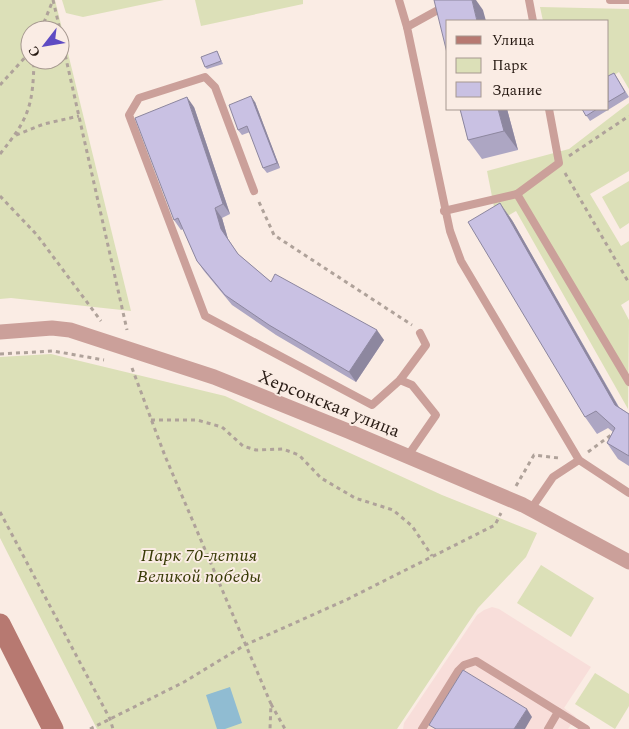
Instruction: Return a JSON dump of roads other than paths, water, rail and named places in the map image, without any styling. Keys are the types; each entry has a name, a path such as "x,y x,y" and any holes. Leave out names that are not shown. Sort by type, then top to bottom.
{"street":[{"name":"Херсонская улица","path":"0,332 52,328 70,330 214,377 509,498 629,562"},
{"path":"0,624 54,729"}],"lane":[{"path":"399,0 444,211 461,261 579,460 629,493"},
{"path":"406,27 456,0"},
{"path":"529,0 533,20"},
{"path":"612,0 629,0"},
{"path":"254,191 215,87 205,77 139,98 128,115 205,316 372,405 400,380 426,345 420,333"},
{"path":"444,211 517,194 559,164 549,110"},
{"path":"517,194 629,382"},
{"path":"400,380 412,385 436,415 407,456"},
{"path":"531,509 553,477 579,460"},
{"path":"422,729 458,671 464,665 476,661 586,729"},
{"path":"548,729 558,712"}],"water":[{"path":"230,687 242,723 225,729 217,729 206,695"}],"park label":[{"name":"Парк 70-летия Великой победы","path":"199,565"}]}
